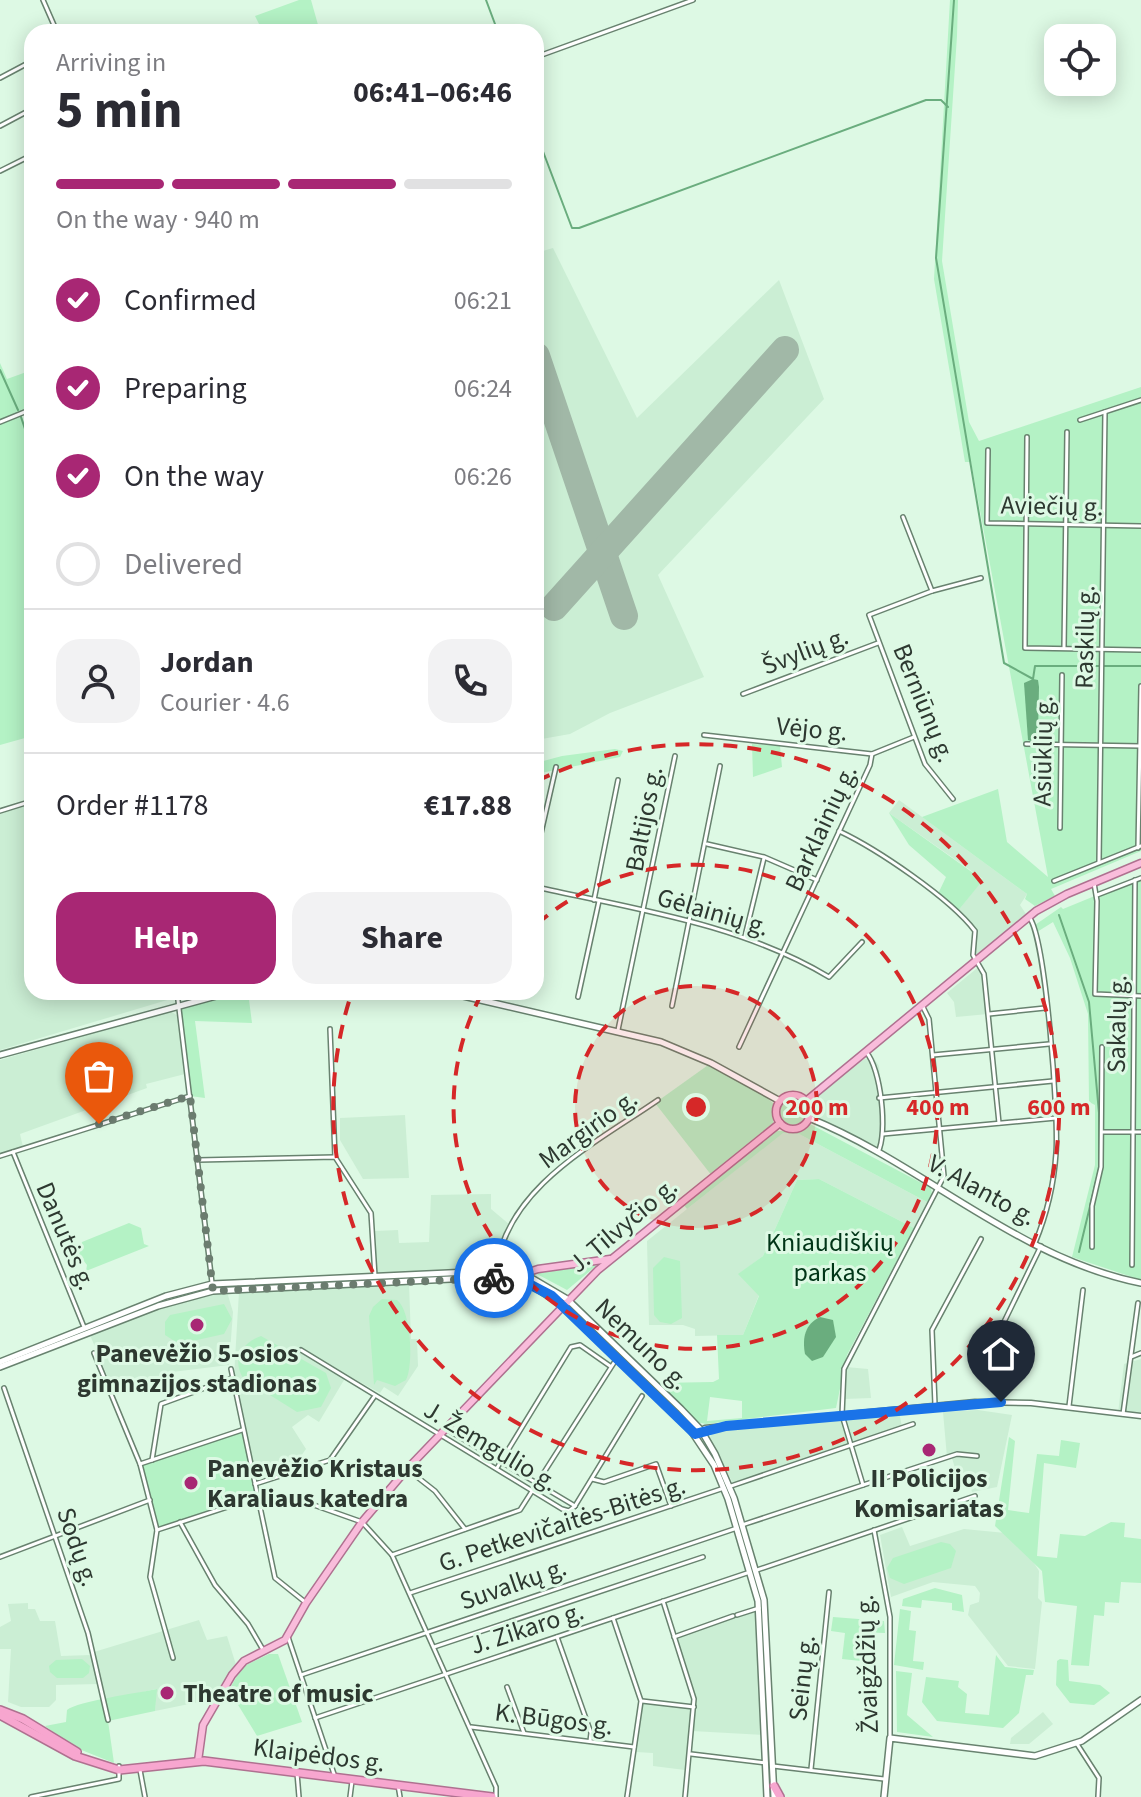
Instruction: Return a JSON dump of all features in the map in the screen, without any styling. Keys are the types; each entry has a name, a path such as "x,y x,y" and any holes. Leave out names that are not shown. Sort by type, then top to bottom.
{"highway":[{"name":"Klaipėdos g.","path":"0,1712 75,1756 119,1768 140,1770 201,1761 494,1797"},
{"path":"774,1786 780,1797"}],"main road":[{"path":"806,1101 1029,917 1057,899 1141,863"},
{"path":"0,1055 196,1000"},
{"path":"482,1000 618,1030 681,1049 780,1101"},
{"path":"793,1095 806,1101 809,1118 796,1129 780,1123 776,1112 780,1101 793,1095"},
{"name":"V. Alanto g.","path":"809,1118 1038,1244 1086,1267 1141,1283"},
{"name":"J. Tilvyčio g.","path":"201,1761 201,1735 207,1719 237,1668 288,1636 306,1603 362,1522 438,1434 610,1259 780,1123"},
{"path":"520,1275 553,1266 610,1259"},
{"name":"Nemuno g.","path":"0,1364 213,1288 496,1271 520,1275 544,1284 698,1432 727,1487 754,1571 760,1603 774,1797"},
{"name":"Nemuno g.","path":"213,1288 490,1277 531,1285 565,1302 698,1432"},
{"path":"890,1738 1016,1756 1039,1755 1077,1743 1141,1700"},
{"name":"Žvaigždžių g.","path":"884,1797 890,1738"},
{"name":"Nemuno g.","path":"767,1797 770,1765"}],"street":[{"path":"43,0 54,24"},
{"path":"544,54 693,0"},
{"path":"0,78 24,65"},
{"path":"0,126 24,113"},
{"path":"0,171 24,159"},
{"path":"1080,420 1141,400"},
{"path":"0,422 24,412"},
{"name":"Raskilų g.","path":"1099,862 1105,412"},
{"path":"1064,649 1067,432"},
{"path":"1027,437 1025,648 1141,650"},
{"name":"Aviečių g.","path":"988,450 987,523 1141,526"},
{"path":"903,517 932,591 981,578"},
{"name":"Berniūnų g.","path":"932,591 869,615 925,764 953,799"},
{"name":"Švylių g.","path":"743,694 880,643"},
{"name":"Asiūklių g.","path":"1060,828 1062,675"},
{"path":"1054,881 1140,847 1141,686"},
{"name":"Vėjo g.","path":"704,735 872,754 914,737"},
{"path":"1026,744 1140,746"},
{"name":"Barklainių g.","path":"739,1047 872,754"},
{"name":"Baltijos g.","path":"618,1030 675,756"},
{"path":"672,1006 720,766"},
{"path":"544,820 556,767"},
{"path":"578,997 618,780"},
{"path":"0,811 24,804"},
{"path":"839,831 870,847 957,912 975,931 976,960 984,974 999,1123"},
{"path":"705,844 764,857 817,880"},
{"path":"745,936 764,857"},
{"path":"1097,895 1141,878"},
{"name":"Sakalų g.","path":"1132,1265 1135,880"},
{"path":"1094,883 1097,895 1096,995 1141,996"},
{"name":"Gėlainių g.","path":"544,889 745,936 829,977 862,942"},
{"path":"1001,1402 1003,1324 1038,1244 1053,1182 1056,1118 1053,1081 1037,932 1029,917"},
{"path":"178,1000 213,1288"},
{"path":"863,1485 842,1415 841,1382 848,1356 944,1176 928,1013 922,1005"},
{"path":"988,1014 1045,1008"},
{"path":"330,1029 335,1157 371,1213 375,1276"},
{"path":"932,1055 1049,1044"},
{"path":"1092,1247 1092,1206 1101,1167 1102,1047"},
{"path":"866,1052 874,1062 883,1134 877,1154"},
{"path":"879,1098 1053,1081"},
{"path":"0,1156 190,1096"},
{"name":"Margirio g.","path":"496,1271 509,1234 544,1182 658,1100"},
{"path":"883,1134 1056,1118"},
{"path":"1102,1132 1141,1132"},
{"name":"Danutės g.","path":"13,1152 86,1331"},
{"path":"197,1160 335,1157"},
{"path":"935,1405 930,1347 932,1330 981,1239"},
{"path":"1069,1407 1083,1290"},
{"path":"1123,1414 1138,1303"},
{"path":"496,1469 571,1347 580,1345 610,1366"},
{"name":"J. Žemgulio g.","path":"301,1350 532,1492 566,1511 575,1506"},
{"path":"94,1353 140,1464 151,1499 157,1530 153,1540 150,1577 173,1658"},
{"path":"1131,1357 1141,1353"},
{"path":"392,1555 518,1512 618,1357"},
{"path":"231,1369 275,1578 306,1603"},
{"path":"152,1460 161,1404 232,1378"},
{"name":"Sodų g.","path":"4,1388 94,1652 108,1720"},
{"path":"255,1484 330,1460 375,1395"},
{"path":"575,1506 642,1396"},
{"path":"698,1432 935,1405 1001,1402 1141,1416"},
{"name":"G. Petkevičaitės-Bitės g.","path":"410,1593 913,1424"},
{"name":"J. Žemgulio g.","path":"444,1428 575,1506"},
{"path":"140,1464 242,1430"},
{"name":"Suvalkų g.","path":"301,1675 957,1454 977,1456"},
{"path":"591,1479 604,1482 656,1464 671,1506"},
{"path":"407,1469 435,1491 465,1529"},
{"name":"J. Zikaro g.","path":"315,1718 975,1496"},
{"path":"157,1530 258,1497 297,1499 362,1522 392,1555 496,1787 494,1797"},
{"path":"0,1557 151,1499"},
{"path":"180,1522 215,1585 255,1634 264,1652"},
{"name":"Žvaigždžių g.","path":"874,1530 890,1617 890,1738"},
{"path":"434,1647 703,1557"},
{"name":"Seinų g.","path":"811,1769 829,1592"},
{"path":"663,1601 694,1707 685,1797"},
{"path":"674,1637 760,1603"},
{"path":"613,1618 641,1701 627,1797"},
{"path":"288,1636 335,1777"},
{"path":"557,1637 591,1733 590,1741"},
{"path":"507,1687 524,1733"},
{"path":"641,1701 694,1707"},
{"name":"K. Būgos g.","path":"470,1727 634,1747"},
{"path":"1077,1743 1100,1779 1098,1797"},
{"path":"689,1754 887,1779"},
{"path":"31,1797 119,1779 119,1768"},
{"path":"140,1770 145,1797"},
{"path":"297,1772 299,1797"},
{"path":"350,1797 352,1780"},
{"path":"398,1785 400,1797"}],"shaded area":[{"path":"553,248 637,418 779,280 824,399 658,575 704,677 610,713 570,734 544,739 544,251"},
{"path":"1038,680 1039,687 1038,734 1034,742 1028,740 1024,683"},
{"path":"899,800 1027,894 1020,905 1026,914 974,957 975,931 957,912 983,879 889,813"},
{"path":"24,806 24,1000 167,1000 0,1050 0,814"},
{"path":"981,965 988,1014 956,1017 954,1002 947,993"},
{"path":"170,1011 178,1016 185,1074 146,1084 147,1088 20,1134 23,1147 0,1154 0,1060"},
{"path":"873,1057 879,1066 885,1132 882,1154 817,1118 811,1106 817,1096 864,1059"},
{"path":"405,1115 409,1178 363,1179 340,1140 340,1118"},
{"path":"782,1133 799,1134 927,1202 914,1228 819,1179 797,1180 763,1256 739,1274 759,1295 743,1335 695,1336 695,1329 683,1325 649,1325 647,1241"},
{"path":"491,1194 491,1209 510,1225 492,1267 377,1274 375,1231 398,1230 399,1243 429,1242 431,1195"},
{"path":"409,1283 411,1339 417,1339 418,1366 398,1396 384,1387 380,1393 347,1375 319,1422 308,1415 292,1427 306,1449 301,1456 300,1468 257,1481 234,1376 239,1292"},
{"path":"227,1292 233,1312 229,1365 172,1372 114,1392 90,1335 161,1307"},
{"path":"820,1317 833,1320 836,1337 823,1357 812,1361 805,1354 804,1337 811,1323"},
{"path":"1141,1359 1141,1416 1118,1413 1124,1364"},
{"path":"846,1367 868,1369 871,1398 844,1399"},
{"path":"978,1410 1012,1415 997,1487 972,1492 966,1473 957,1475 952,1458 947,1457 943,1412"},
{"path":"899,1412 902,1427 733,1483 709,1440 713,1430"},
{"path":"902,1527 910,1546 964,1529 1016,1534 1039,1571 1038,1598 1042,1602 1035,1669 1008,1666 968,1615 970,1605 979,1602 980,1593 975,1586 933,1582 891,1597 880,1535"},
{"path":"28,1603 28,1609 35,1609 40,1621 55,1621 61,1656 91,1655 98,1684 56,1685 56,1700 49,1707 21,1707 8,1702 11,1649 0,1649 0,1627 11,1621 8,1604"},
{"path":"757,1610 764,1735 692,1731 694,1699 674,1637"},
{"path":"199,1620 207,1640 227,1636 237,1668 218,1698 155,1711 156,1689 105,1701 94,1652"},
{"path":"642,1702 692,1708 685,1770 653,1766 653,1753 636,1752"},
{"path":"1043,1712 1053,1724 1029,1744 1010,1744 1011,1738"}],"green space":[{"path":"299,0 311,0 318,24 259,24 255,16"},
{"path":"950,0 958,0 957,36 942,261 969,422 979,441 1141,387 1141,851 1051,889 1055,896 1035,906 1025,899 1027,894 922,817 998,789 1007,842 1048,877 971,462 965,462 934,279"},
{"path":"0,363 7,379 24,373 24,409 20,411 24,422 24,738 0,745"},
{"path":"752,744 780,746 782,767 753,777"},
{"path":"615,749 623,751 620,757 544,772 544,761"},
{"path":"889,813 983,880 957,912 937,896 946,877 909,845"},
{"path":"1141,877 1141,1280 1072,1257 1095,1165 1095,1105 1089,1102 1088,1014 1070,958 1053,922 1037,932 1035,925 1061,907 1063,909"},
{"path":"196,1000 249,1000 252,1023 195,1021 205,1098 190,1096 179,1004"},
{"path":"711,1063 754,1086 775,1105 773,1123 712,1176 655,1103"},
{"path":"793,1097 799,1098 807,1106 807,1118 799,1126 793,1127 787,1126 779,1118 778,1112 779,1106 787,1098"},
{"path":"810,1124 931,1188 932,1194 927,1202 799,1134 783,1133 687,1209 683,1204 775,1131 796,1131"},
{"name":"Kniaudiškių parkas","path":"819,1179 914,1228 847,1355 836,1408 706,1424 696,1422 657,1383 713,1382 719,1379 717,1335 743,1335 759,1296 738,1274 763,1256 797,1180","holes":["710,1397 742,1401 742,1418 707,1421"]},
{"path":"129,1223 141,1228 144,1244 149,1246 86,1271 87,1265 79,1255 82,1242"},
{"path":"664,1257 680,1261 682,1318 671,1324 660,1322 654,1315 653,1268"},
{"path":"596,1266 567,1290 535,1273"},
{"path":"382,1299 397,1300 408,1326 408,1373 406,1380 395,1386 377,1380 374,1385 369,1316"},
{"name":"Panevėžio 5-osios gimnazijos stadionas","path":"224,1304 232,1319 224,1334 179,1344 165,1335 165,1322 170,1315"},
{"path":"261,1336 326,1373 331,1388 321,1407 297,1412 243,1378 238,1365 240,1353 248,1343"},
{"path":"242,1430 258,1497 157,1530 140,1464"},
{"path":"1009,1437 1015,1441 1008,1510 1029,1513 1037,1454 1059,1456 1061,1440 1080,1443 1076,1468 1044,1463 1037,1556 1057,1558 1060,1534 1085,1536 1111,1522 1125,1523 1124,1537 1141,1539 1141,1583 1121,1582 1119,1603 1105,1602 1104,1616 1094,1615 1089,1666 1071,1665 1077,1606 1045,1602 1042,1571 995,1526"},
{"path":"941,1542 950,1544 956,1551 951,1568 904,1584 890,1578 887,1568 893,1558"},
{"path":"935,1588 962,1595 964,1612 952,1610 952,1603 922,1600 921,1608 902,1606 903,1599"},
{"path":"900,1609 911,1611 909,1630 916,1631 913,1661 924,1662 923,1670 894,1665"},
{"path":"833,1617 884,1621 885,1633 859,1632 861,1661 842,1659 845,1633 831,1631"},
{"path":"269,1654 278,1654 302,1722 257,1736 229,1690 242,1667"},
{"path":"996,1655 1005,1667 1034,1670 1033,1675 1026,1675 1019,1713 1003,1728 937,1721 922,1702 926,1677 959,1681 958,1687 967,1694 965,1713 989,1715"},
{"path":"82,1659 90,1666 89,1673 83,1678 57,1678 50,1672 49,1666 56,1660"},
{"path":"1068,1660 1069,1681 1100,1685 1110,1693 1094,1705 1070,1703 1056,1685 1057,1661"},
{"path":"896,1671 912,1673 907,1715 933,1737 897,1732"},
{"path":"157,1689 155,1711 108,1721 114,1763 74,1747 45,1726 66,1722 67,1710 73,1707"}],"waterway":[{"path":"486,0 495,24"},
{"path":"954,0 936,258 1004,663 1033,679 1035,666 1100,666"},
{"path":"544,154 572,228 579,228 926,100 941,100 948,107"},
{"path":"0,370 18,410"},
{"path":"21,417 24,426"},
{"path":"1104,666 1141,666"},
{"path":"1059,915 1089,1002 1099,1113 1099,1169 1079,1252"}],"runway":[{"path":"554,607 785,350"},
{"path":"544,380 624,616"}],"way so far":[{"path":"99,1124 190,1096 213,1291 494,1278"}],"place":[{"name":"Panevėžio 5-osios gimnazijos stadionas","path":"197,1325"},
{"name":"II Policijos Komisariatas","path":"929,1450"},
{"name":"Panevėžio Kristaus Karaliaus katedra","path":"191,1483"},
{"name":"Theatre of music","path":"167,1693"}],"route":[{"path":"494,1278 527,1283 552,1296 670,1406 695,1434 705,1428 935,1405 1001,1402"}]}
